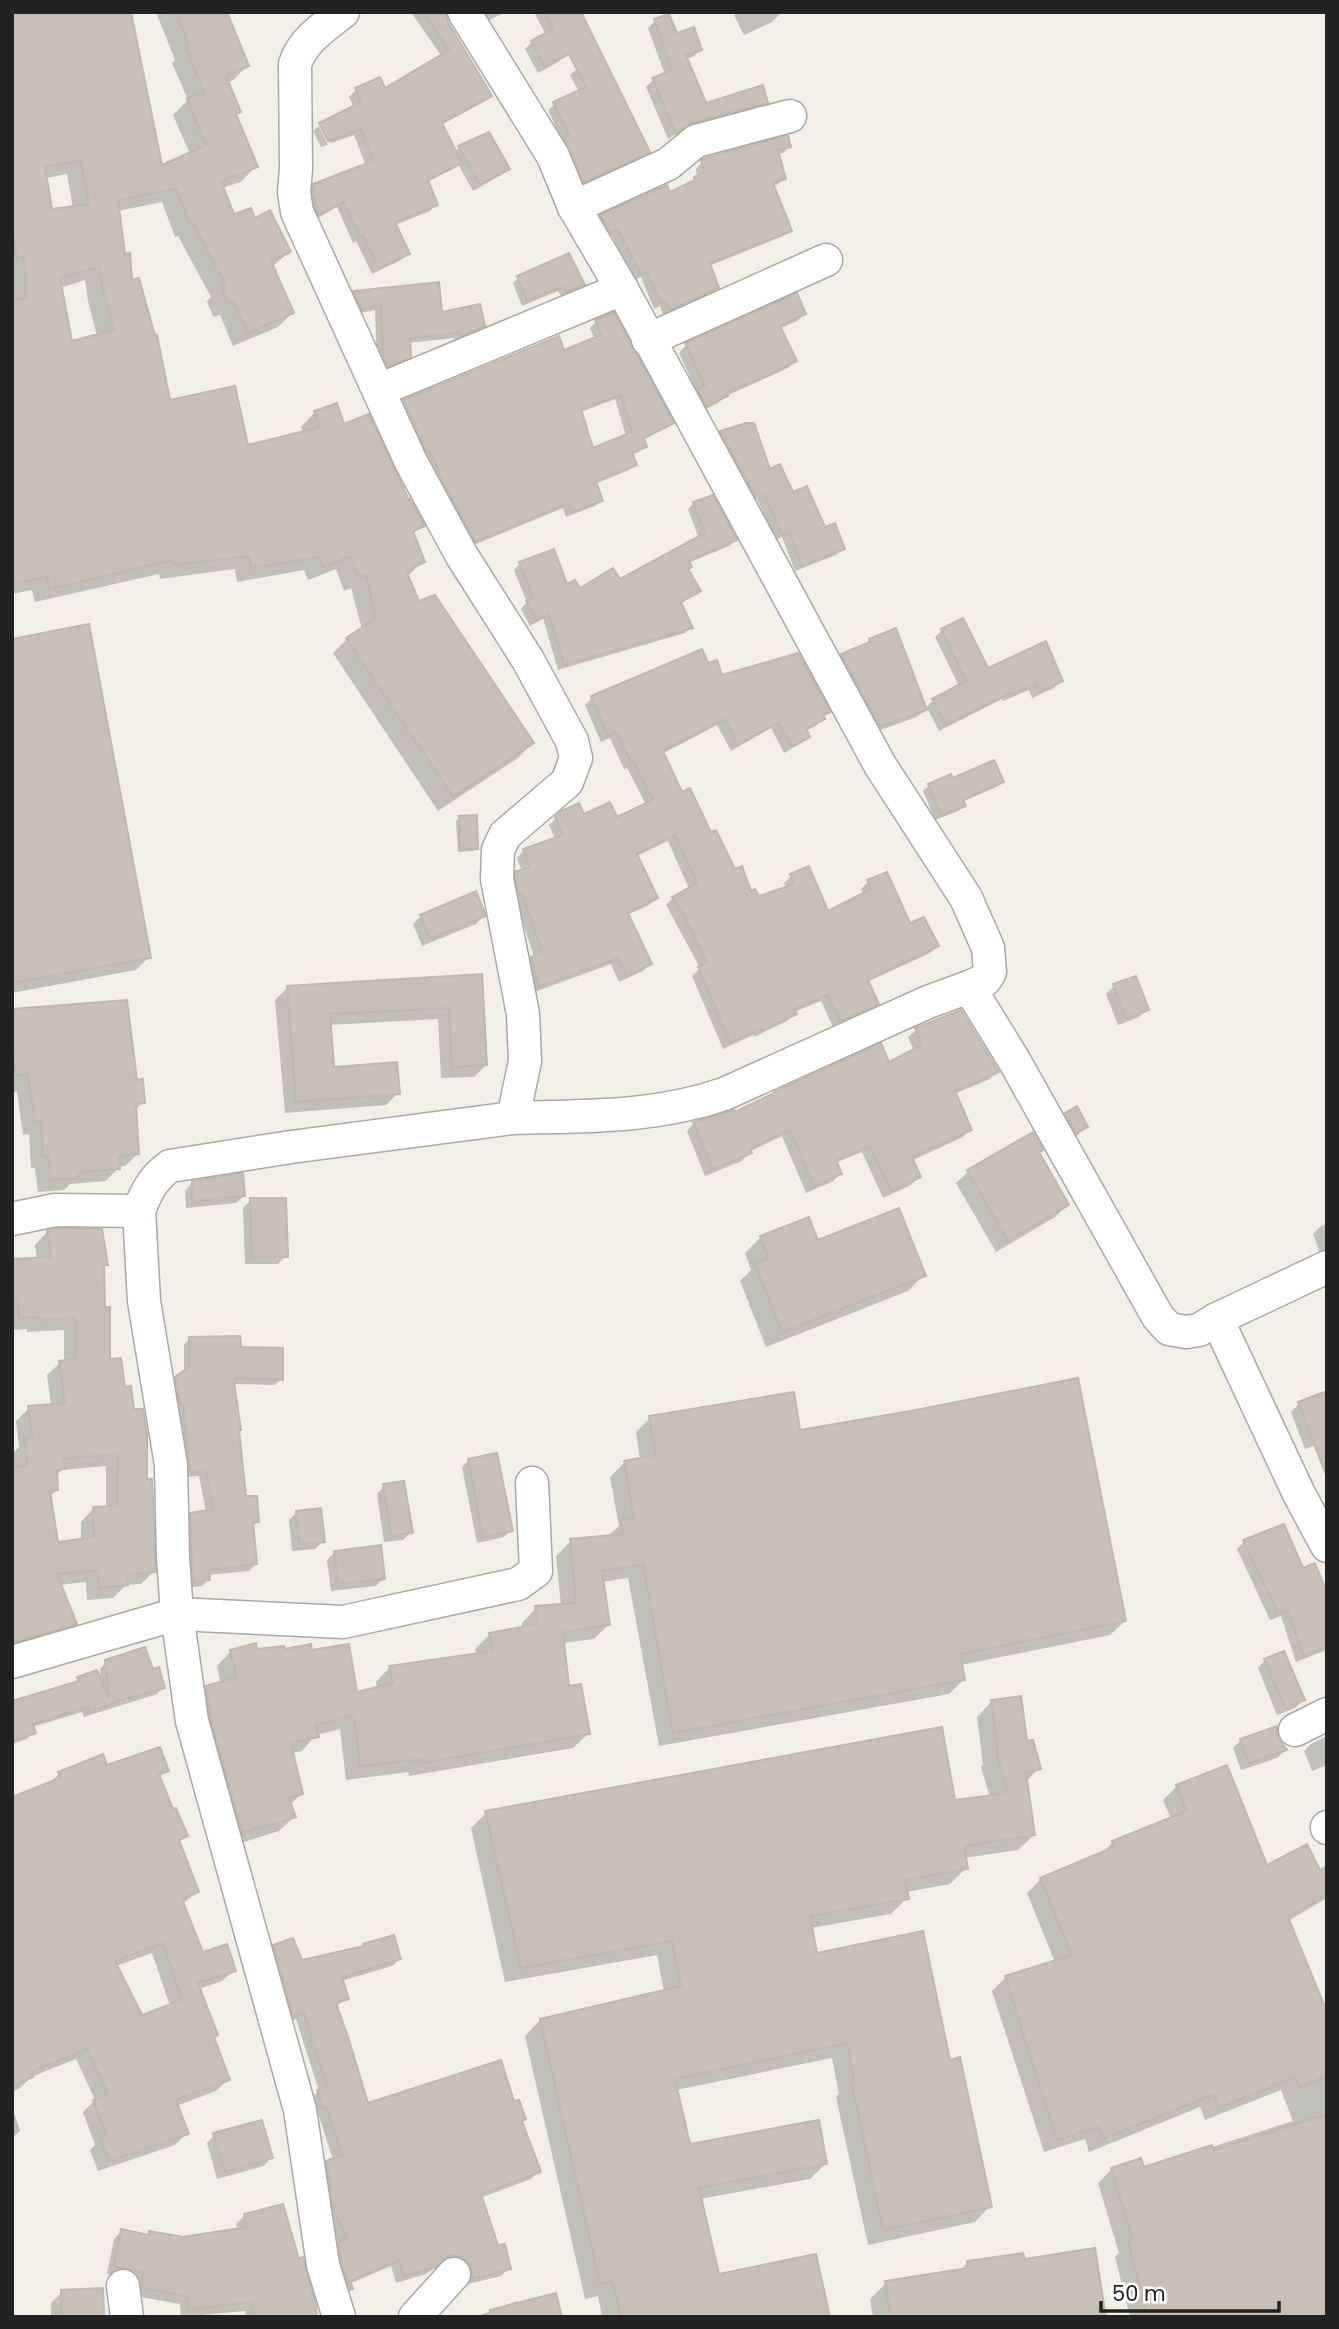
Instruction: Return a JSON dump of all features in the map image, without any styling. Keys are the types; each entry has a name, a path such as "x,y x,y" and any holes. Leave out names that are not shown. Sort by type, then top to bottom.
{"street":[{"path":"343,12 313,36 295,64 294,192 298,212 411,462 462,556 528,660 572,741 576,758 567,782 505,835 498,850 497,879 523,1014 525,1061 513,1118"},
{"path":"339,2317 323,2264 300,2110 192,1721 177,1614 171,1465 144,1301 139,1211 147,1191 158,1174 170,1166 513,1118 644,1113 698,1103 985,980 990,972 988,948 966,898 880,765 622,289 574,207 553,156 464,12"},
{"path":"574,207 668,164 696,141 790,116"},
{"path":"648,340 826,260"},
{"path":"379,390 622,289"},
{"path":"969,987 1015,1062 1158,1317 1169,1329 1186,1332 1199,1330 1327,1267"},
{"path":"12,1219 55,1210 139,1211"},
{"path":"1217,1319 1299,1494 1327,1546"},
{"path":"12,1662 177,1614 343,1622 518,1584 536,1571 532,1483"},
{"path":"1295,1730 1327,1714"},
{"path":"415,2317 454,2274"}],"building":[{"path":"12,12 131,12 162,165 206,145 187,99 204,92 186,47 189,46 176,12 227,12 249,66 226,76 241,112 236,114 258,167 221,181 234,214 251,208 255,218 270,210 291,252 271,261 294,313 248,333 234,302 228,304 221,285 225,283 193,223 190,224 176,189 118,200 125,254 130,253 132,280 139,278 155,336 157,335 170,400 235,386 248,445 320,427 314,411 337,403 344,424 369,414 409,500 425,526 413,531 425,562 406,571 419,601 435,595 534,743 453,797 346,638 376,618 366,575 359,577 350,556 323,567 318,557 251,568 249,556 174,565 173,560 49,589 47,577 12,584 12,301 26,298 24,257 17,258 12,231","holes":["81,161 89,204 52,209 45,167","99,267 114,330 72,341 60,278"]},
{"path":"423,12 446,12 448,22 492,96 442,123 462,163 428,180 438,205 395,222 410,254 379,268 363,236 360,237 344,202 319,215 312,191 313,184 373,161 361,129 328,141 319,123 361,102 355,88 380,77 385,88 449,50"},
{"path":"545,12 581,12 650,152 584,182 563,137 569,135 553,102 586,87 569,54 545,67 531,41 553,29"},
{"path":"669,14 677,33 694,27 702,50 686,55 706,103 763,85 768,103 691,123 676,134 652,78 672,70 654,19"},
{"path":"489,132 510,169 480,185 458,146"},
{"path":"788,135 791,147 778,150 786,179 773,183 792,231 710,263 719,288 670,310 666,301 661,304 647,272 641,275 618,229 610,233 600,215 667,185 670,192 695,180 694,177 704,173 701,161 705,158"},
{"path":"569,253 585,285 567,292 564,286 527,301 517,276"},
{"path":"439,282 442,312 480,304 485,326 461,336 460,333 410,338 411,357 388,367 383,356 381,305 361,309 353,291"},
{"path":"797,293 806,314 780,326 797,361 726,392 728,396 706,406 697,389 705,386 685,343"},
{"path":"614,312 674,423 644,438 647,447 632,452 637,465 596,481 603,501 572,512 569,503 475,542 430,451 427,453 403,400 559,336 564,350 601,335 595,320","holes":["621,395 632,432 593,448 581,409"]},
{"path":"754,423 770,469 780,464 793,492 807,486 825,527 835,523 845,549 802,566 789,532 782,534 764,494 756,497 720,431"},
{"path":"713,495 737,540 689,561 692,567 688,569 701,591 681,602 693,628 564,665 549,614 537,621 526,601 533,597 519,562 554,549 567,584 575,580 580,588 613,568 620,579 705,533 693,502"},
{"path":"963,618 988,668 1046,641 1063,681 1039,692 1036,684 1010,693 946,725 932,699 966,681 941,629"},
{"path":"89,624 151,958 12,983 12,639"},
{"path":"896,628 927,710 880,727 841,654"},
{"path":"702,649 708,663 717,660 722,675 798,653 831,712 823,715 825,719 806,728 810,737 792,747 778,723 738,745 725,719 663,751 682,792 690,788 711,832 716,830 735,869 742,866 751,891 755,889 759,896 794,884 790,874 809,866 828,911 871,889 867,880 887,872 910,923 924,917 939,946 868,980 879,1004 840,1021 828,995 794,1009 797,1014 730,1043 698,967 707,963 672,897 697,883 675,835 637,854 658,898 628,913 652,964 627,976 618,958 539,987 531,957 542,952 515,878 516,871 530,868 523,849 563,835 555,817 561,811 579,803 584,814 610,802 617,817 653,800 634,762 631,763 617,732 608,736 591,696"},
{"path":"994,760 1004,782 963,800 966,806 941,816 928,784 951,774 953,778"},
{"path":"477,815 478,849 460,850 459,816"},
{"path":"476,891 486,916 430,939 420,915"},
{"path":"482,974 487,1065 452,1067 449,1008 330,1014 334,1067 397,1062 400,1094 296,1102 287,986"},
{"path":"1136,976 1149,1010 1126,1019 1113,984"},
{"path":"127,1000 137,1080 143,1079 145,1103 136,1104 139,1154 119,1156 120,1169 78,1172 79,1178 51,1180 48,1156 43,1156 41,1122 35,1123 28,1074 16,1075 12,1047 12,1009"},
{"path":"961,1010 999,1072 955,1091 972,1130 912,1157 921,1177 891,1191 870,1146 836,1160 842,1174 814,1186 790,1129 750,1149 752,1153 713,1169 693,1122 734,1110 735,1112 881,1043 889,1062 922,1045 915,1028"},
{"path":"1077,1106 1088,1127 1076,1133 1065,1113"},
{"path":"1033,1132 1043,1150 1039,1152 1069,1205 1008,1241 967,1170"},
{"path":"243,1173 245,1196 193,1201 192,1181"},
{"path":"250,1198 286,1198 288,1257 252,1257"},
{"path":"899,1208 926,1276 782,1332 755,1264 768,1258 760,1236 809,1217 818,1240"},
{"path":"57,1228 102,1229 108,1265 104,1265 105,1307 110,1307 110,1359 121,1358 125,1387 131,1386 134,1409 143,1409 147,1434 147,1479 152,1479 156,1572 127,1575 128,1585 99,1588 98,1570 57,1574 77,1624 12,1643 12,1468 28,1465 24,1439 32,1438 28,1406 65,1403 59,1361 76,1358 76,1318 19,1318 18,1298 12,1299 12,1259 51,1257 47,1231","holes":["118,1454 117,1506 93,1507 94,1537 58,1542 50,1491 58,1490 57,1470 65,1469 63,1459"]},
{"path":"240,1336 241,1347 283,1348 283,1380 235,1378 234,1382 246,1496 257,1496 259,1522 253,1523 257,1564 209,1570 210,1580 193,1583 190,1513 213,1509 206,1470 190,1472 185,1409 179,1400 175,1377 190,1366 189,1337"},
{"path":"1078,1378 1126,1621 960,1654 965,1680 673,1733 643,1564 602,1571 610,1625 563,1632 569,1686 581,1684 590,1734 423,1763 422,1759 360,1766 354,1715 316,1725 319,1737 291,1743 303,1794 289,1798 296,1817 242,1833 210,1717 206,1686 237,1677 230,1650 256,1643 257,1649 284,1646 285,1649 311,1644 312,1650 349,1644 357,1692 393,1683 389,1666 493,1651 489,1633 537,1624 535,1606 576,1603 570,1539 624,1534 621,1520 634,1518 624,1461 656,1455 649,1416 794,1392 800,1430"},
{"path":"1327,1391 1327,1472 1325,1472 1298,1402"},
{"path":"497,1453 513,1531 483,1537 468,1459"},
{"path":"404,1481 413,1533 391,1536 383,1484"},
{"path":"321,1508 325,1542 299,1544 296,1511"},
{"path":"1284,1524 1303,1568 1315,1563 1327,1593 1327,1647 1303,1656 1288,1610 1278,1613 1243,1540"},
{"path":"381,1545 385,1579 338,1584 334,1551"},
{"path":"145,1647 153,1669 159,1667 165,1688 90,1712 88,1707 33,1724 36,1733 12,1741 12,1701 79,1681 77,1677 97,1670 109,1698 105,1660"},
{"path":"1284,1651 1305,1700 1285,1708 1264,1659"},
{"path":"1021,1696 1027,1741 1033,1740 1041,1769 1026,1773 1035,1835 964,1846 968,1869 905,1880 909,1899 810,1916 817,1953 923,1931 950,2060 960,2057 992,2207 883,2230 851,2080 854,2080 847,2043 675,2079 690,2144 819,2120 827,2164 699,2188 719,2274 816,2254 830,2317 621,2317 613,2281 600,2284 540,2019 681,1986 672,1941 521,1968 485,1811 942,1727 955,1800 1008,1793 996,1750 991,1700"},
{"path":"1277,1726 1278,1738 1287,1750 1249,1763 1240,1739"},
{"path":"160,1747 169,1771 159,1774 173,1809 176,1808 188,1836 179,1840 199,1892 182,1899 203,1952 227,1944 236,1971 198,1983 218,2035 214,2037 230,2080 176,2100 189,2134 109,2161 100,2138 106,2135 93,2100 108,2094 87,2049 31,2072 33,2077 12,2086 12,1797 60,1778 58,1772 103,1754 107,1765","holes":["163,1943 182,2000 142,2015 115,1961"]},
{"path":"1227,1765 1267,1865 1307,1844 1320,1870 1327,1866 1327,1895 1288,1917 1327,2012 1327,2076 1299,2087 1295,2077 1219,2108 1214,2094 1103,2139 1099,2127 1057,2140 1005,1976 1072,1955 1040,1878 1114,1847 1112,1841 1187,1811 1176,1785"},
{"path":"394,1935 401,1959 342,1977 349,1999 336,2003 368,2103 501,2060 514,2101 519,2100 526,2119 522,2121 541,2172 481,2194 498,2245 505,2244 511,2269 472,2279 472,2269 467,2261 459,2256 449,2256 436,2267 404,2276 399,2260 350,2281 353,2289 350,2290 338,2242 347,2238 333,2208 326,2161 342,2155 326,2107 323,2108 317,2090 327,2086 304,2013 293,2016 273,1945 293,1938 302,1960 364,1946 363,1944"},
{"path":"1327,2114 1327,2317 1147,2317 1128,2241 1133,2240 1111,2168 1141,2158 1144,2167 1212,2145 1214,2150"},
{"path":"262,2120 273,2158 225,2172 213,2133"},
{"path":"283,2204 299,2259 303,2257 317,2317 255,2317 252,2304 246,2303 189,2309 187,2296 142,2288 143,2272 114,2267 121,2229 149,2235 149,2231 183,2237 247,2227 244,2214"},
{"path":"1095,2248 1106,2317 891,2317 885,2281 968,2268 967,2261 1023,2253 1025,2259"},
{"path":"103,2288 104,2317 62,2317 61,2290"},
{"path":"556,2293 562,2317 491,2317 490,2310"}]}
